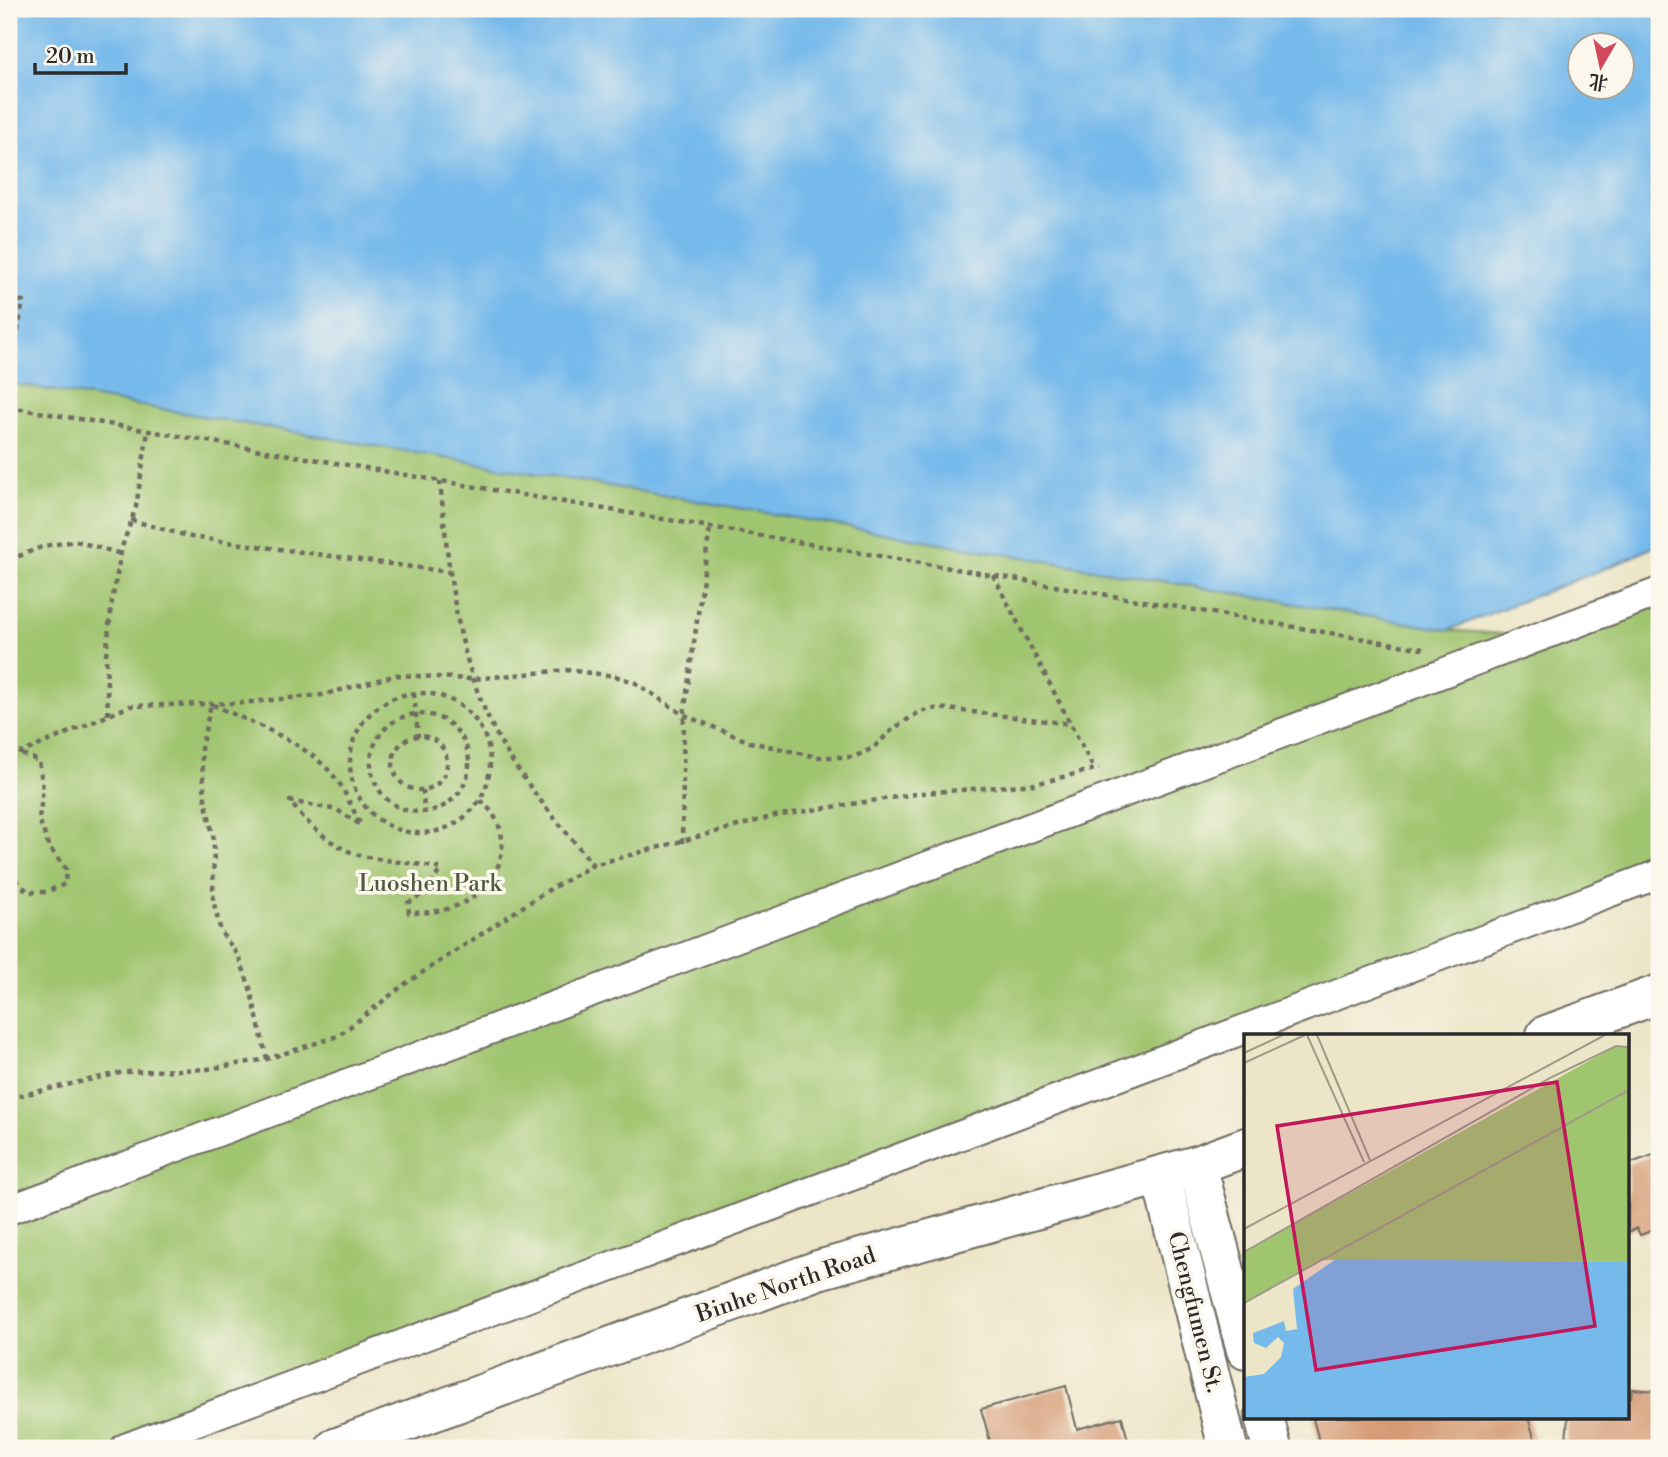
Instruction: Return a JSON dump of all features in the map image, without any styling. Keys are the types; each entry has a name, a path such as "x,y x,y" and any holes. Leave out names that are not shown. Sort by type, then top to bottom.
{"main road":[{"path":"1549,1034 1659,994"},
{"name":"Binhe North Road","path":"335,1448 818,1270 1197,1165 1244,1148"},
{"name":"Chengfumen St.","path":"1197,1165 1244,1342"},
{"name":"Chengfumen St.","path":"1161,1175 1228,1448"},
{"path":"1264,1418 1272,1448"}],"street":[{"path":"9,1210 1659,592"},
{"path":"125,1448 1659,874"}],"path":[{"path":"9,299 23,301 9,383"},
{"path":"9,407 1428,649"},
{"path":"108,715 106,655 121,554 131,520 148,431"},
{"path":"440,481 449,572 472,679 489,720 534,792 593,865"},
{"path":"131,520 191,537 449,572"},
{"path":"682,843 684,715 710,527"},
{"path":"9,560 44,546 76,541 121,554"},
{"path":"993,575 1094,769"},
{"path":"21,753 130,706 211,704 322,695 397,675 472,679 567,670 615,676 636,683 684,715 750,742 817,757 854,757 873,748 893,729 919,712 939,708 1071,724"},
{"path":"414,694 418,737"},
{"path":"414,694 434,695 452,701 469,712 481,727 489,746 489,780 480,800 459,822 426,833 391,827 363,804 350,770 356,735 365,719 395,698 414,694"},
{"path":"211,704 267,731 324,765 340,784 361,825 337,810 290,801 298,812 331,839 355,854 441,869 426,892 408,903 410,913 431,913 455,907 482,891 493,880 503,853 503,842 495,819 480,800"},
{"path":"211,704 201,750 205,799 214,840 213,900 221,932 239,957 250,988 267,1059"},
{"path":"416,714 430,715 454,727 463,738 470,763 464,787 457,797 448,805 424,813 399,808 389,802 380,792 371,768 375,743 382,732 402,717 416,714"},
{"path":"418,737 439,744 447,763 440,781 423,790 403,784 394,766 400,746 418,737"},
{"path":"9,750 39,761 43,789 39,819 49,847 66,869 65,884 46,892 29,892 17,881 9,830"},
{"path":"9,1098 124,1072 208,1069 267,1059 338,1036 405,984 547,891 593,865 775,816 922,793 1035,784 1107,766"},
{"path":"423,790 424,813"}],"green space":[{"name":"Luoshen Park","path":"9,383 1448,630 1541,637 1659,592 1659,874 126,1448 9,1448"}],"water":[{"path":"9,9 1659,9 1659,544 1624,561 1448,630 9,383"}],"building":[{"path":"1659,1153 1659,1220 1652,1223 1654,1230 1640,1235 1637,1228 1630,1231 1630,1163"},
{"path":"1066,1386 1077,1429 1122,1417 1130,1448 992,1448 981,1409"},
{"path":"1632,1389 1659,1391 1659,1448 1558,1448 1559,1440 1566,1441 1568,1418 1630,1418"},
{"path":"1528,1418 1537,1448 1321,1448 1313,1419"}]}
